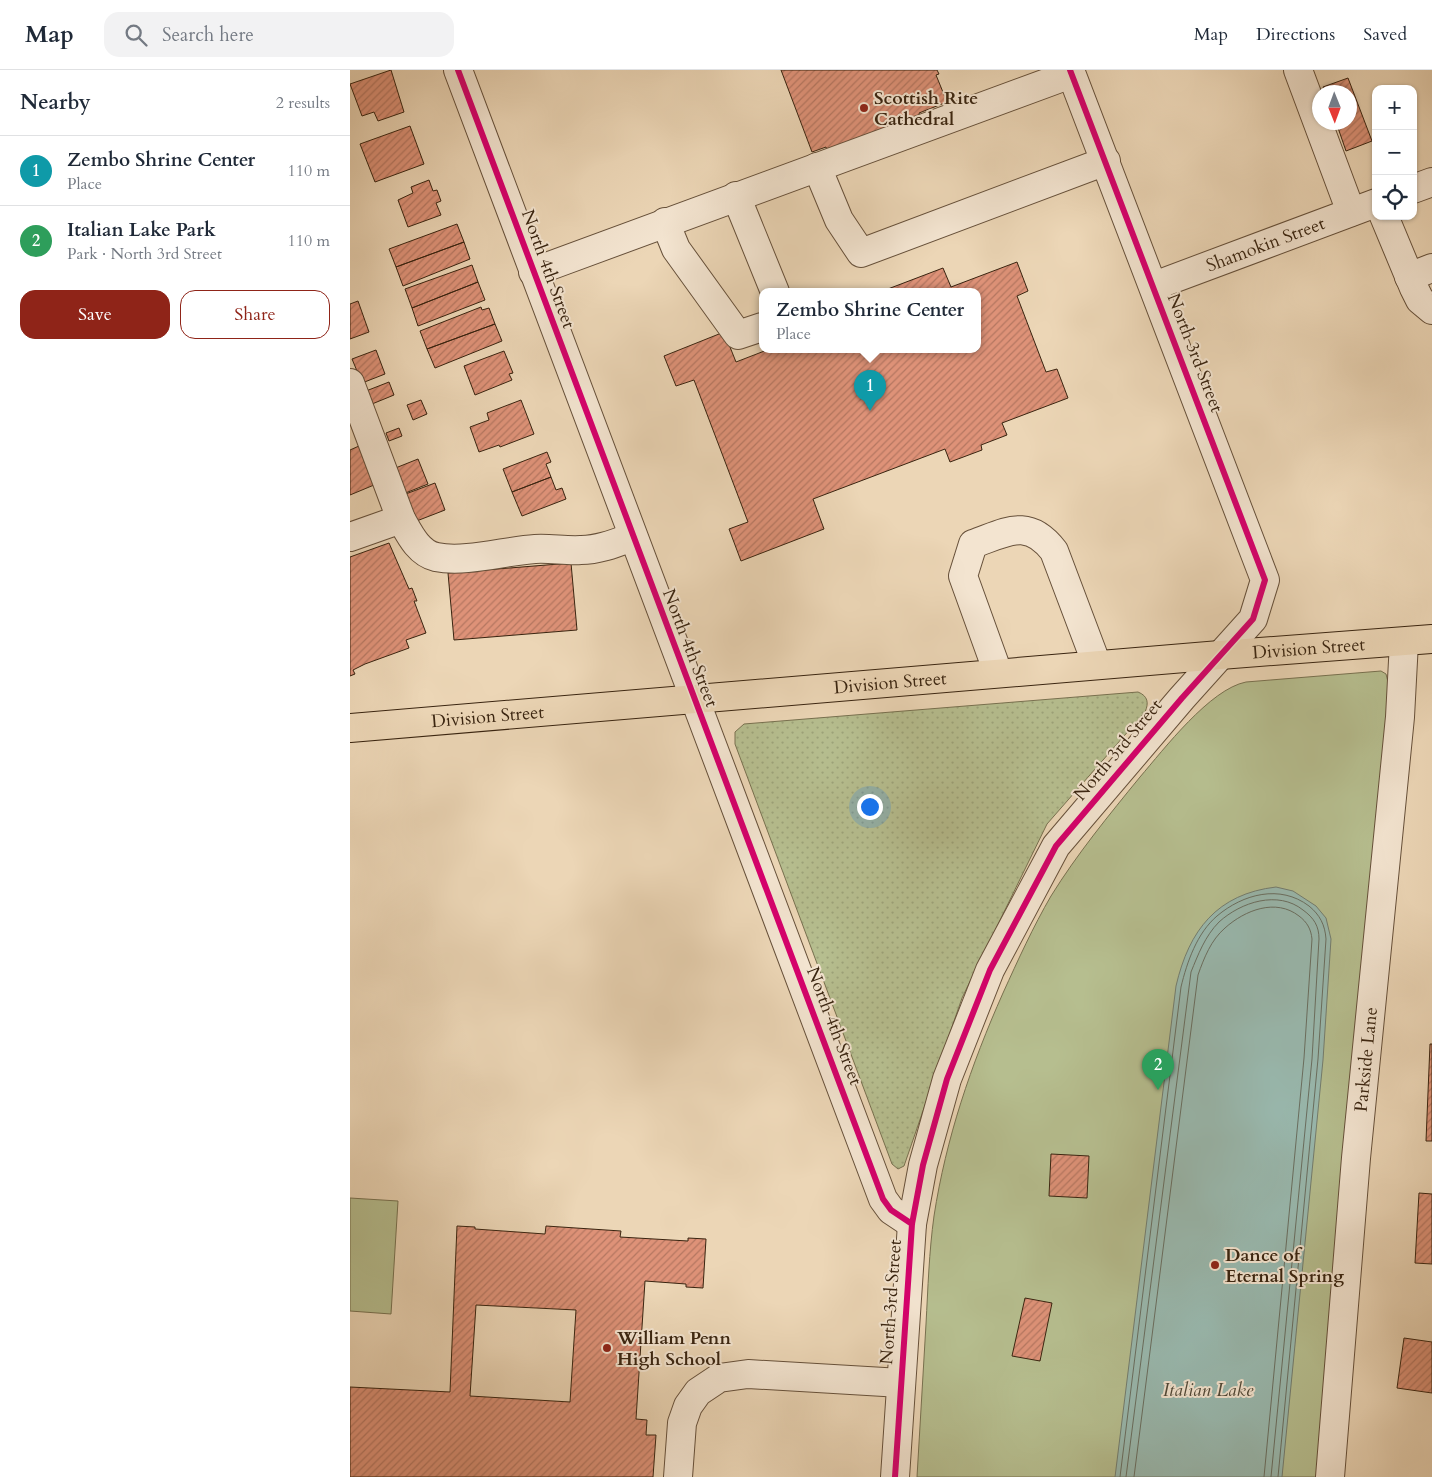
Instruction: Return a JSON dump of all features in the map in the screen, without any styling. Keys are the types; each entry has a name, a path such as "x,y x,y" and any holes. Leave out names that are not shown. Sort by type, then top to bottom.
{"main road":[{"name":"Division Street","path":"350,728 998,673 1432,639"}],"street":[{"name":"North 4th Street","path":"458,70 632,537 883,1199 891,1210 912,1224"},
{"path":"1298,70 1364,208"},
{"path":"533,272 1070,72"},
{"name":"North 3rd Street","path":"896,1477 912,1224 925,1156 947,1079 990,970 1056,846 1253,619 1264,580 1154,286 1070,72"},
{"path":"818,167 839,220 862,253 1106,161"},
{"path":"1417,188 1432,182"},
{"path":"736,196 773,288"},
{"name":"Shamokin Street","path":"1154,286 1364,208"},
{"path":"1387,220 1420,273 1420,300 1432,310"},
{"path":"665,222 676,249 738,335 759,328"},
{"path":"350,383 401,518 411,536 423,550 436,557 462,557 536,549 582,550 609,546 632,537"},
{"path":"350,538 401,518"},
{"path":"998,673 963,576 973,544 1016,528 1032,531 1045,539 1054,551 1097,665"},
{"name":"Parkside Lane","path":"1330,1477 1356,1148 1400,717 1404,642"},
{"path":"678,1477 682,1423 688,1406 698,1392 719,1378 748,1374 901,1383"}],"green space":[{"path":"1381,671 1386,674 1390,690 1321,1477 917,1477 931,1243 945,1158 961,1102 980,1047 1026,944 1051,896 1082,850 1140,777 1175,736 1218,696 1232,687 1246,682"},
{"path":"1138,692 1147,700 1145,712 1047,824 962,998 904,1166 898,1169 892,1164 735,744 735,732 744,724"},
{"path":"350,1198 398,1201 391,1314 350,1311"}],"water":[{"name":"Italian Lake","path":"1276,887 1293,891 1316,906 1326,918 1331,939 1323,1060 1282,1477 1115,1477 1176,986 1189,948 1209,918 1237,898 1255,891"}],"building":[{"path":"391,70 404,112 378,121 374,112 362,116 350,84"},
{"name":"Scottish Rite Cathedral","path":"781,70 937,70 939,74 936,75 947,102 919,113 920,116 827,152 826,147 812,152"},
{"path":"1348,78 1351,85 1329,85"},
{"path":"1357,102 1372,141 1346,151 1339,130 1357,130"},
{"path":"410,126 424,164 375,182 360,144"},
{"path":"429,180 433,191 437,190 441,201 436,203 441,215 408,227 398,200 413,193 411,187"},
{"path":"457,224 464,242 396,267 389,249"},
{"path":"464,242 470,259 403,286 396,267"},
{"path":"1017,262 1028,291 1017,296 1046,372 1057,369 1068,398 1002,423 1007,435 981,445 982,450 950,462 945,449 813,499 824,529 741,561 729,529 748,522 694,380 676,386 664,356 724,332 736,362 759,353 981,353 981,288 890,288 943,268 951,287"},
{"path":"472,265 478,282 412,308 405,289"},
{"path":"478,282 485,300 418,326 412,308"},
{"path":"358,301 369,332 350,339 350,304"},
{"path":"481,307 482,310 489,308 495,324 427,349 420,331"},
{"path":"495,324 502,341 435,368 427,349"},
{"path":"376,350 385,374 362,383 352,359"},
{"path":"504,351 513,373 509,374 512,380 475,395 464,366"},
{"path":"389,382 394,395 372,404 366,391"},
{"path":"421,400 427,414 413,420 407,405"},
{"path":"521,400 534,434 500,447 499,445 479,452 470,427 489,420 487,413"},
{"path":"399,428 402,436 389,441 386,433"},
{"path":"359,446 374,485 350,495 350,450"},
{"path":"547,452 551,462 546,464 551,477 512,492 503,469"},
{"path":"418,459 428,484 403,494 393,469"},
{"path":"551,477 556,490 562,488 566,499 522,516 512,492"},
{"path":"435,483 445,510 414,522 403,495"},
{"path":"389,543 409,589 412,588 417,601 414,601 426,633 406,640 409,648 365,664 353,670 355,674 350,676 350,557"},
{"path":"571,563 577,630 454,640 448,573"},
{"path":"1430,1044 1432,1044 1432,1141 1426,1141"},
{"path":"1051,1154 1089,1156 1087,1198 1049,1196"},
{"path":"1419,1193 1432,1194 1432,1264 1415,1263"},
{"name":"William Penn High School","path":"457,1226 545,1234 546,1226 621,1231 620,1237 688,1241 688,1238 706,1239 703,1288 686,1287 686,1284 645,1281 636,1419 647,1420 646,1435 656,1435 653,1477 350,1477 350,1387 450,1392","holes":["476,1305 576,1310 570,1402 470,1396"]},
{"path":"1025,1298 1052,1303 1040,1361 1012,1356"},
{"path":"1404,1338 1432,1342 1432,1393 1397,1388"}],"cycle path":[{"path":"458,70 883,1199 891,1210 912,1224"},
{"path":"895,1477 912,1224 923,1165 947,1079 990,970 1056,846 1182,698 1253,619 1265,580 1070,70"}],"place":[{"name":"Scottish Rite Cathedral","path":"864,108"},
{"name":"Zembo Shrine Center","path":"870,411"},
{"name":"Italian Lake Park","path":"1158,1090"},
{"name":"Dance of Eternal Spring","path":"1215,1265"},
{"name":"William Penn High School","path":"607,1348"}]}
